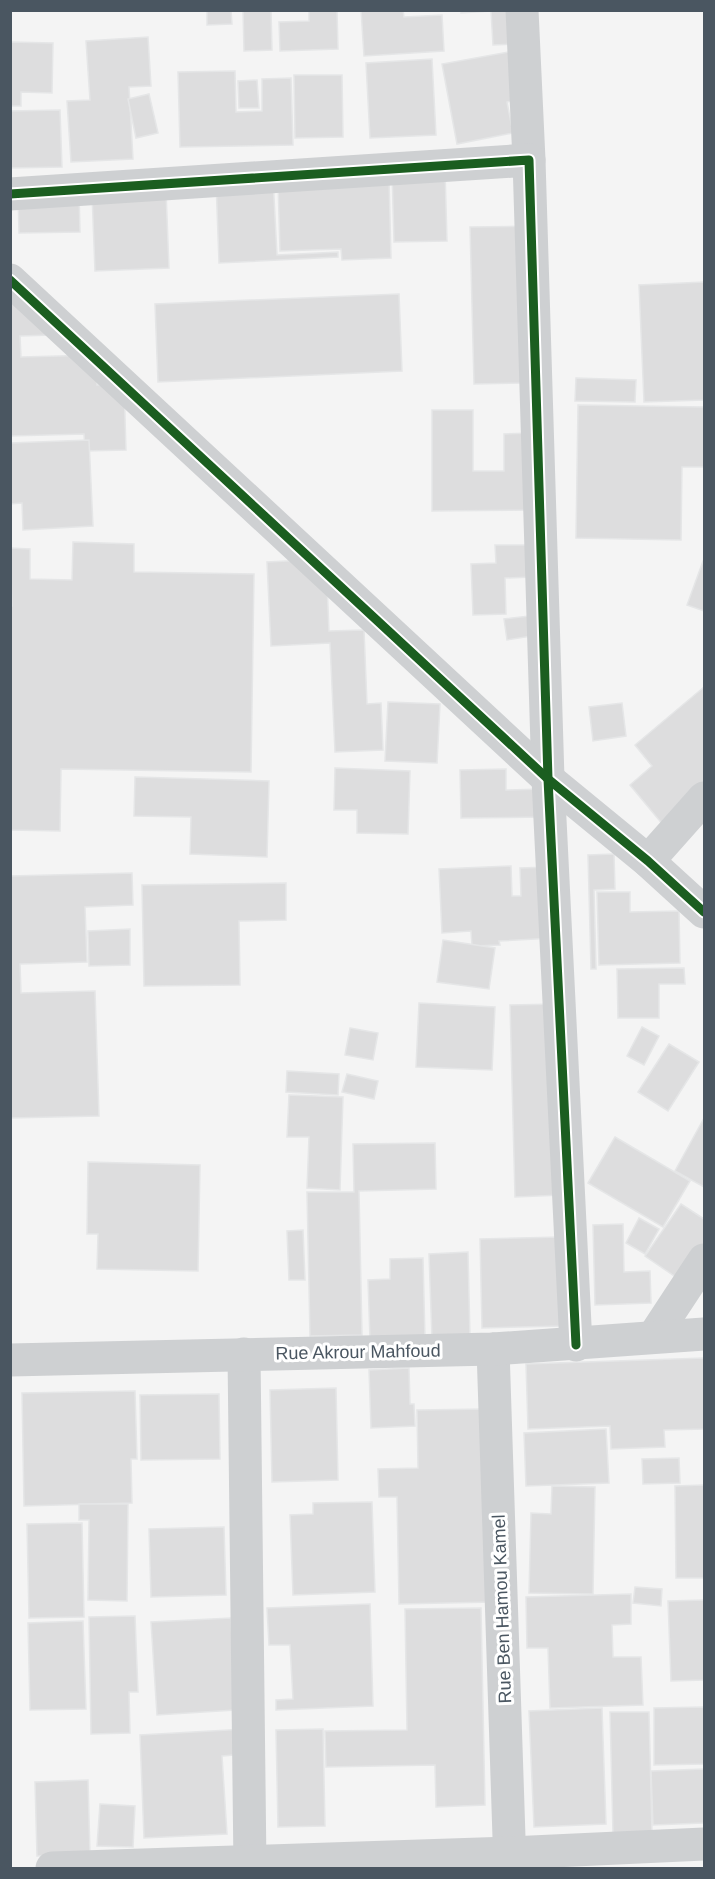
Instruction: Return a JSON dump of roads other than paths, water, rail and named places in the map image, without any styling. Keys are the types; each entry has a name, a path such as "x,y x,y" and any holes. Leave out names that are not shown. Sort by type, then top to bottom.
{"street":[{"path":"522,10 529,160 548,779 576,1345"},
{"path":"10,194 529,160"},
{"path":"10,280 548,779 648,861 705,912"},
{"path":"648,861 705,798"},
{"path":"654,1336 705,1260"},
{"name":"Rue Akrour Mahfoud","path":"10,1360 493,1349 576,1345 654,1336 705,1334"},
{"name":"Rue Ben Hamou Kamel","path":"493,1349 510,1861"},
{"path":"244,1354 250,1865"},
{"path":"52,1869 510,1861 705,1844"}]}
